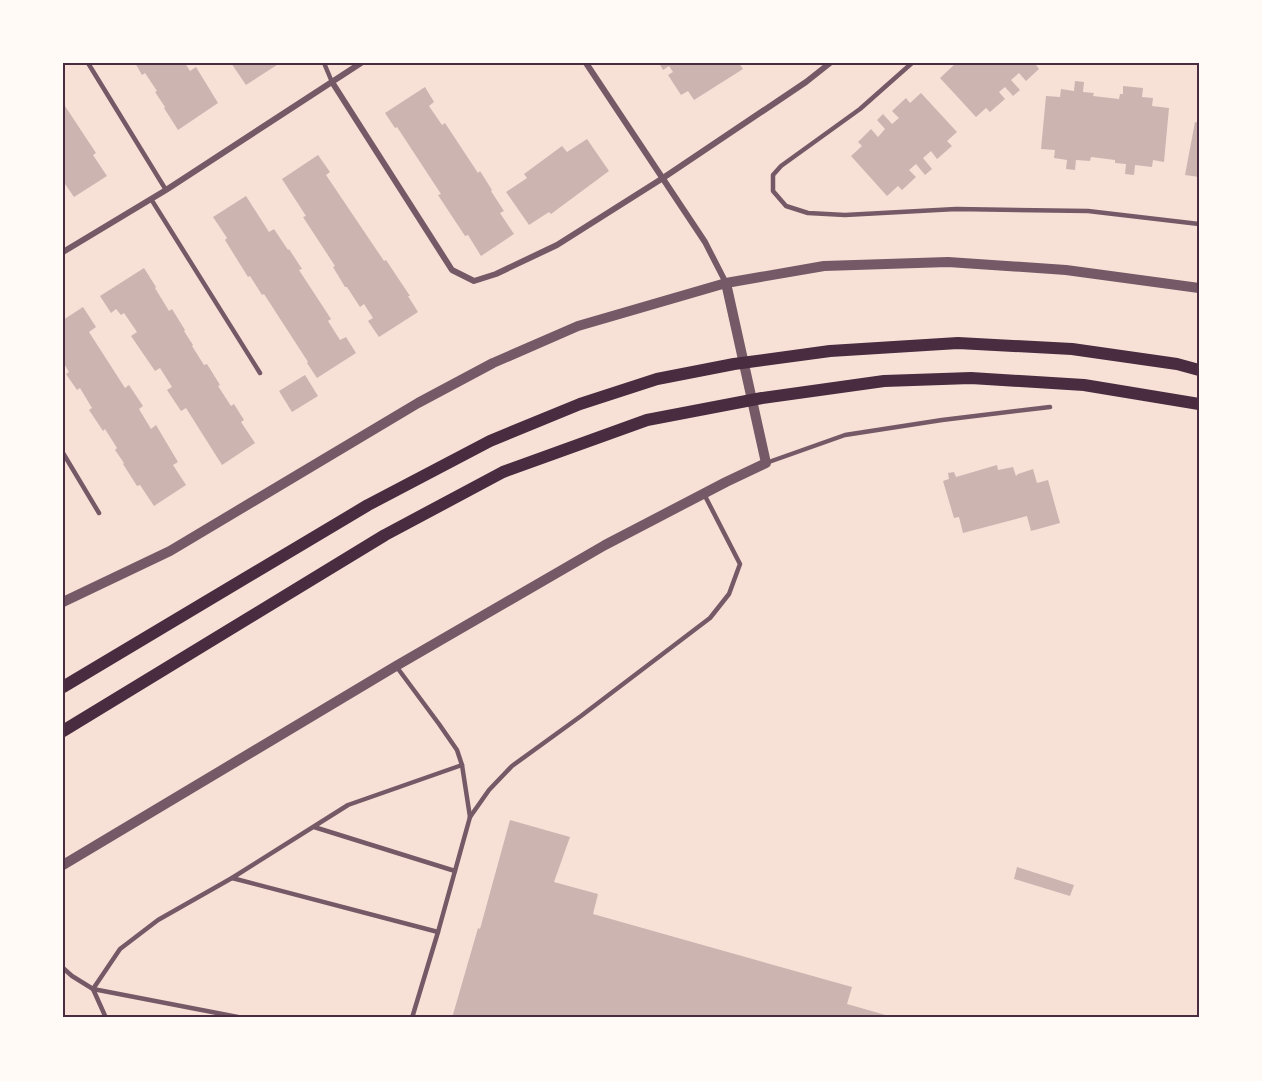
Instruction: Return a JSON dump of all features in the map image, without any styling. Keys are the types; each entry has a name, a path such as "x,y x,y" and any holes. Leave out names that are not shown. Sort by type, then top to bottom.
{"main road":[{"path":"65,686 368,505 490,441 580,404 657,379 734,364 830,351 958,343 1072,349 1177,364 1199,370"},
{"path":"63,731 385,535 503,472 647,420 762,398 884,381 971,378 1084,385 1199,404"}],"street":[{"path":"63,252 166,190 362,63"},
{"path":"63,866 396,666 606,545 766,463 726,283 705,242 586,63"},
{"path":"332,82 452,270 474,281 496,274 557,245 663,178 806,82 830,63"},
{"path":"63,602 170,551 418,403 493,363 578,326 726,283 824,266 948,262 1066,270 1199,288"}],"lane":[{"path":"88,63 166,190"},
{"path":"324,63 332,82"},
{"path":"912,63 860,109 781,166 772,175 773,191 786,206 808,213 844,215 956,209 1088,211 1199,224"},
{"path":"151,199 260,373"},
{"path":"766,463 845,435 1050,407"},
{"path":"63,453 99,513"},
{"path":"412,1018 470,817 489,790 512,766 710,618 729,594 740,564 704,494"},
{"path":"396,666 457,750 462,765 470,817"},
{"path":"93,988 120,949 158,920 232,878 348,805 462,765"},
{"path":"314,827 455,871"},
{"path":"232,878 438,932"},
{"path":"63,968 93,988 243,1018"},
{"path":"93,988 106,1018"}],"building":[{"path":"135,63 185,63 190,71 196,67 218,103 178,130 155,92 157,91 145,73 142,75"},
{"path":"231,63 280,63 246,85"},
{"path":"659,63 739,63 743,69 694,100 688,91 681,95 668,75 673,72 669,66 663,70"},
{"path":"956,63 1039,63 1036,65 1039,69 1026,81 1019,73 1011,80 1020,90 1013,96 1005,87 999,92 1005,99 990,112 986,108 976,117 940,78"},
{"path":"1075,81 1084,82 1083,92 1094,93 1093,96 1119,99 1120,94 1123,94 1123,86 1143,88 1142,97 1153,98 1152,106 1169,108 1164,162 1153,160 1152,167 1135,165 1134,175 1125,174 1126,164 1091,157 1090,161 1076,160 1075,170 1066,169 1067,160 1054,158 1055,150 1041,149 1046,96 1060,97 1061,89 1074,91"},
{"path":"425,87 434,102 429,106 442,125 445,123 478,173 480,171 504,211 500,213 514,234 481,256 438,195 441,194 397,127 395,128 385,113"},
{"path":"921,93 957,132 947,141 952,146 937,159 931,151 923,158 932,169 925,175 916,164 909,170 916,177 902,190 898,186 887,196 851,156 862,146 858,142 871,129 878,137 885,129 877,120 883,114 892,124 899,118 892,111 906,98 910,103"},
{"path":"63,103 96,153 93,155 107,176 74,197 63,181"},
{"path":"1195,122 1199,123 1199,177 1185,175"},
{"path":"587,139 609,171 551,214 549,212 529,225 506,192 527,178 524,174 562,146 567,152"},
{"path":"318,155 330,172 326,175 384,261 386,260 418,312 379,337 368,321 373,318 364,304 360,307 345,287 333,267 335,266 303,217 306,216 282,179"},
{"path":"246,196 269,232 274,229 289,249 302,269 299,270 331,319 328,321 340,340 346,337 356,353 317,378 264,294 262,295 250,276 248,277 213,217"},
{"path":"144,268 169,311 172,309 185,330 204,365 207,364 231,406 234,404 244,420 241,422 255,443 222,465 186,408 181,411 167,390 172,387 160,368 155,371 131,336 137,332 124,313 121,315 116,309 111,313 100,296"},
{"path":"83,307 96,327 89,332 125,388 129,385 143,406 139,409 151,429 156,425 178,462 173,465 186,485 154,506 140,485 137,486 105,429 103,431 89,410 92,408 80,388 77,390 66,374 69,372 63,362 63,320"},
{"path":"305,375 318,396 292,412 279,391"},
{"path":"997,465 998,470 1013,467 1016,476 1033,469 1037,483 1048,480 1060,523 1031,531 1027,516 963,533 959,517 954,518 943,481 949,479 948,473 954,472 956,477"},
{"path":"510,820 570,837 554,882 598,894 593,914 852,987 847,1004 896,1018 452,1018 478,928 480,929"},
{"path":"1017,867 1074,885 1070,896 1014,879"}]}
